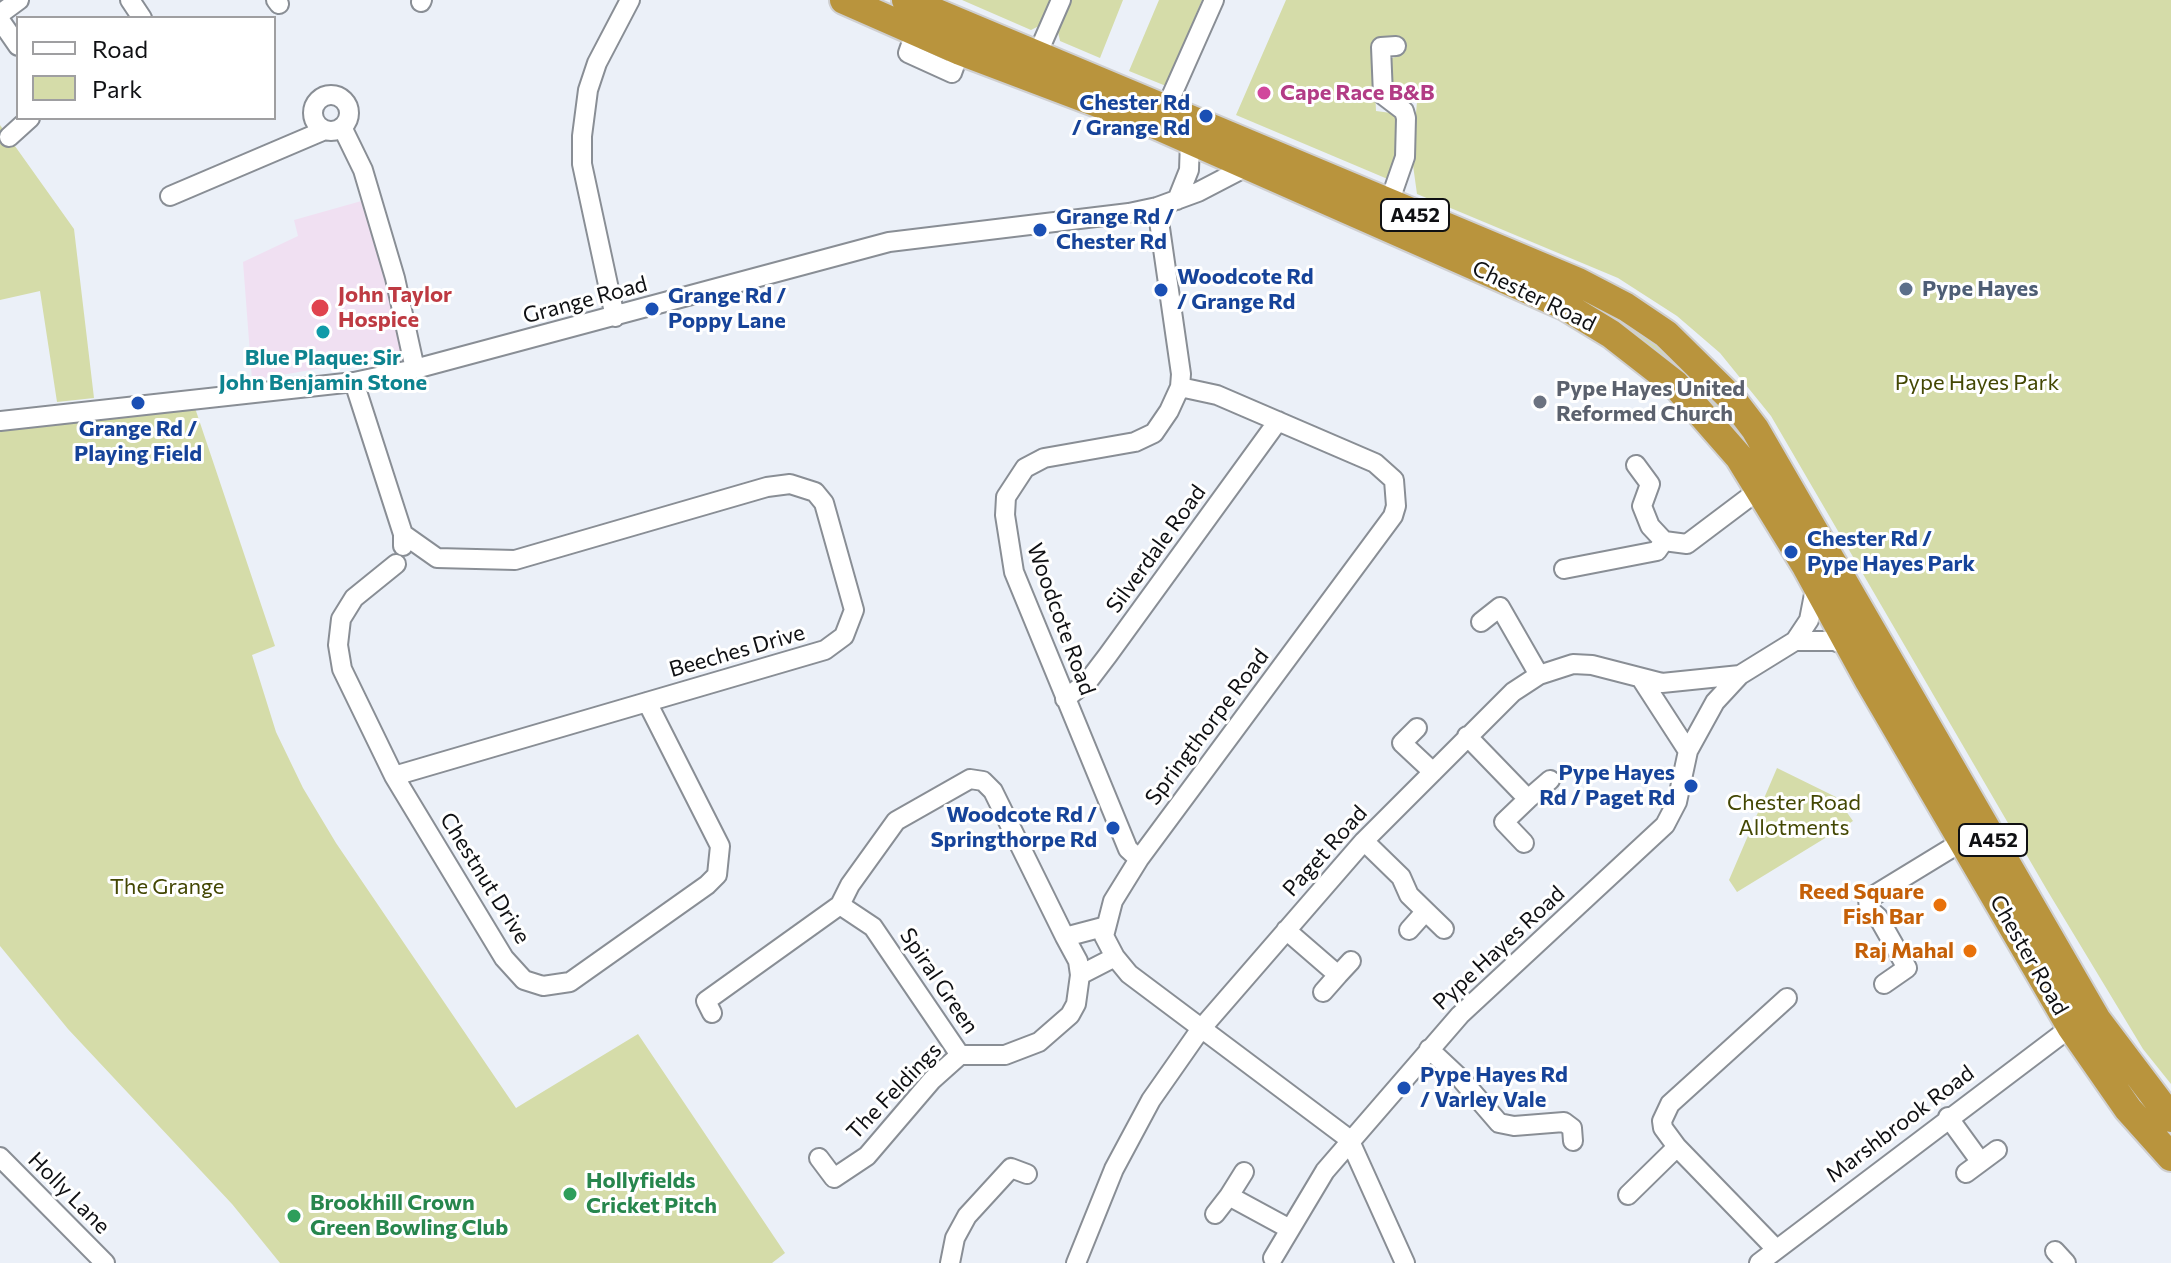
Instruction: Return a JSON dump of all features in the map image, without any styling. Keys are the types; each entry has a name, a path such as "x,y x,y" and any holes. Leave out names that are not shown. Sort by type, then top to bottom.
{"highway":[{"name":"Chester Road","path":"844,0 960,51 1162,118 1190,140 1248,166 1285,170 1389,203 1509,269 1651,363 1698,407 1739,457 1817,567 2097,1020 2171,1118"},
{"name":"Chester Road","path":"906,0 1037,55 1162,118 1509,269 1578,282 1626,307 1666,334 1732,399 1755,429 1849,646 1881,674 1963,841 2071,1027 2128,1109 2171,1157"}],"street":[{"path":"16,43 0,17 19,0"},
{"path":"615,317 582,164 582,136 588,90 597,63 630,0"},
{"path":"1037,55 1061,0"},
{"path":"1162,118 1214,0"},
{"path":"1389,203 1405,157 1406,118 1404,111 1383,95 1381,47 1396,46"},
{"path":"9,137 28,120"},
{"path":"170,196 334,129 363,170 395,278 415,369"},
{"path":"1177,200 1189,170 1190,140"},
{"name":"Grange Road","path":"0,421 354,382 615,317 889,242 1157,207 1248,166"},
{"path":"1157,207 1178,342 1180,387"},
{"path":"354,382 403,534 396,564"},
{"name":"Springthorpe Road","path":"1103,927 1113,901 1139,859 1393,516 1397,488 1386,470 1217,395 1180,387"},
{"name":"Woodcote Road","path":"1139,859 1128,849 1014,572 1006,536 1006,497 1025,468 1044,458 1116,448 1154,433 1180,387"},
{"name":"Silverdale Road","path":"1065,699 1089,680 1278,421"},
{"path":"1636,465 1650,484 1642,506 1650,526 1664,541 1687,544 1760,489"},
{"name":"Beeches Drive","path":"394,776 825,650 844,636 854,610 824,503 815,492 790,484 767,487 515,560 437,558 396,564"},
{"path":"403,534 437,558"},
{"path":"1564,569 1657,551 1664,541"},
{"name":"Chestnut Drive","path":"396,564 354,598 341,619 338,645 342,669 394,776 504,958 524,980 557,986 570,982 717,875 720,846 647,702"},
{"path":"1795,641 1809,620 1817,567"},
{"path":"1481,622 1505,600 1539,675"},
{"path":"1795,641 1834,641 1849,646"},
{"name":"Pype Hayes Road","path":"1273,1258 1288,1228 1325,1171 1349,1139 1429,1049 1473,1001 1665,825 1677,802 1688,751 1715,702 1740,675 1795,641"},
{"name":"Paget Road","path":"1076,1263 1114,1169 1151,1100 1200,1030 1364,841 1513,692 1539,675 1583,665 1642,680 1681,683 1740,675"},
{"path":"1642,680 1688,751"},
{"path":"1417,728 1402,743 1433,772"},
{"path":"1467,736 1528,799"},
{"path":"1524,843 1504,822 1550,780"},
{"path":"712,1013 706,1001 840,905 850,885 896,821 961,782 983,781 1010,824 1078,961 1080,975 1115,957"},
{"path":"1364,841 1401,877 1409,895 1444,929"},
{"path":"1915,987 1878,917 1869,909 1868,899 1963,841"},
{"name":"Spiral Green","path":"840,905 873,927 960,1055"},
{"path":"1409,930 1425,912"},
{"path":"1065,937 1103,927 1104,936 1115,957 1129,974 1349,1139 1405,1263"},
{"path":"1286,930 1344,968 1323,992"},
{"path":"1884,984 1907,968"},
{"name":"The Feldings","path":"819,1158 834,1178 867,1156 932,1080 960,1055 1005,1055 1039,1042 1070,1015 1076,1004 1080,975"},
{"path":"1775,1248 1677,1147 1663,1128 1666,1109 1787,998"},
{"name":"Marshbrook Road","path":"1759,1263 1948,1117 2071,1027"},
{"path":"1429,1049 1461,1079 1498,1130 1564,1122 1572,1128 1573,1141"},
{"path":"1948,1117 1973,1167 1997,1150"},
{"path":"1628,1195 1677,1147"},
{"name":"Holly Lane","path":"0,1157 105,1263"},
{"path":"950,1263 955,1238 967,1216 1013,1165"},
{"path":"1325,1171 1347,1167 1369,1178"},
{"path":"1215,1214 1244,1172"},
{"path":"1229,1196 1288,1228"}],"shaded area":[{"name":"John Taylor Hospice","path":"365,200 405,354 252,380 243,262 298,236 294,220"}],"green space":[{"path":"962,0 1052,0 1041,25 1031,30"},
{"path":"1071,0 1123,0 1100,58 1060,41 1058,32"},
{"path":"1159,0 1202,0 1166,86 1129,71"},
{"name":"Pype Hayes Park","path":"1286,0 2171,0 2171,1084 2143,1049 2047,890 1771,416 1720,353 1677,316 1618,278 1417,194 1412,158 1417,102 1392,95 1389,59 1402,55 1401,37 1373,40 1376,111 1391,113 1398,120 1397,155 1390,180 1236,115"},
{"path":"0,125 74,229 94,398 57,402 40,291 0,300"},
{"path":"1517,265 1579,290 1663,344 1744,429 1740,446"},
{"name":"The Grange","path":"194,405 275,646 252,655 276,732 303,788 336,843 516,1108 638,1034 785,1253 772,1263 280,1263 232,1204 68,1029 0,946 0,429"},
{"name":"Chester Road Allotments","path":"1777,768 1836,797 1853,821 1737,892 1729,880"}],"place":[{"name":"Cape Race B&B","path":"1264,93"},
{"name":"Chester Rd / Grange Rd","path":"1206,116"},
{"name":"Grange Rd / Chester Rd","path":"1040,230"},
{"name":"Pype Hayes","path":"1906,289"},
{"name":"Woodcote Rd / Grange Rd","path":"1161,290"},
{"name":"John Taylor Hospice","path":"320,308"},
{"name":"Grange Rd / Poppy Lane","path":"652,309"},
{"name":"Blue Plaque: Sir John Benjamin Stone","path":"323,332"},
{"name":"Pype Hayes United Reformed Church","path":"1540,402"},
{"name":"Grange Rd / Playing Field","path":"138,403"},
{"name":"Chester Rd / Pype Hayes Park","path":"1791,552"},
{"name":"Pype Hayes Rd / Paget Rd","path":"1691,786"},
{"name":"Woodcote Rd / Springthorpe Rd","path":"1113,828"},
{"name":"Reed Square Fish Bar","path":"1940,905"},
{"name":"Raj Mahal","path":"1970,951"},
{"name":"Pype Hayes Rd / Varley Vale","path":"1404,1088"},
{"name":"Hollyfields Cricket Pitch","path":"570,1194"},
{"name":"Brookhill Crown Green Bowling Club","path":"294,1216"}]}
